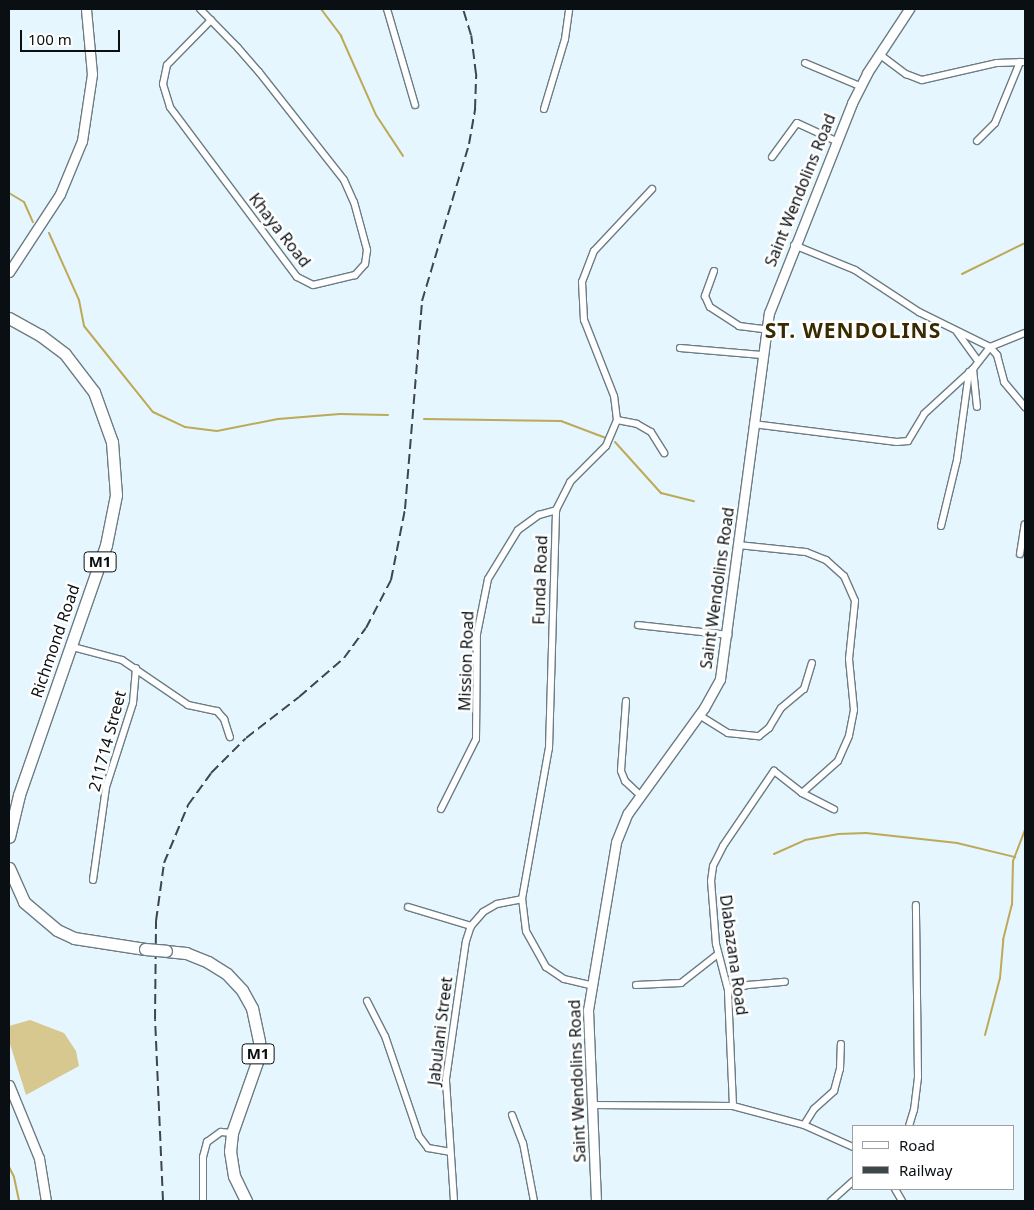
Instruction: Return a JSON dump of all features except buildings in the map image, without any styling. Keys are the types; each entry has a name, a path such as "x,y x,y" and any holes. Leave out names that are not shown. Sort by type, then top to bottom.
{"highway":[{"name":"Richmond Road","path":"9,318 40,335 81,372 94,392 112,442 116,495 113,520 12,817 9,837"},
{"name":"M1","path":"9,868 24,902 57,930 74,938 166,951 208,962 227,974 242,990 252,1008 259,1042 258,1059 232,1133 231,1161 240,1193 246,1201"}],"street":[{"path":"9,272 60,194 82,141 92,74 86,9"},
{"name":"Khaya Road","path":"200,9 211,20 259,72 348,188 367,255 365,264 355,276 313,285 297,277 170,107 163,84 167,65 183,45 211,20"},
{"path":"387,9 416,105"},
{"path":"544,109 565,39 569,9"},
{"name":"Saint Wendolins Road","path":"596,1201 590,985 616,842 621,826 640,796 699,715 720,679 728,635 765,329 777,287 860,86 909,9"},
{"path":"879,54 906,74 922,80 997,63 1023,62 995,123 977,141"},
{"path":"805,63 860,86"},
{"path":"772,157 797,123 836,141"},
{"path":"652,189 594,251 582,282 584,320 614,396 617,420 637,424 650,432 664,453"},
{"path":"794,245 874,280 910,306 990,347 996,355 1004,382 1025,407"},
{"path":"714,271 705,296 710,307 739,326 765,329"},
{"path":"956,331 978,361"},
{"path":"753,424 904,442 911,436 924,414 971,370 990,347 1025,333"},
{"path":"680,348 762,355"},
{"path":"971,370 976,407"},
{"path":"941,526 957,460 971,370"},
{"name":"Funda Road","path":"590,985 564,979 546,967 526,931 522,899 549,743 556,510 570,482 606,446 617,420"},
{"name":"Mission Road","path":"441,809 476,739 477,634 488,579 518,530 539,515 556,510"},
{"path":"1020,554 1025,524"},
{"path":"738,545 813,554 826,560 844,576 856,608 849,680 854,710 844,752 827,774 802,792 834,809"},
{"path":"638,625 728,635"},
{"path":"69,646 114,657 136,668 188,705 216,711 224,719 230,737"},
{"path":"699,715 728,733 759,736 769,728 781,708 804,689 812,663"},
{"name":"211714 Street","path":"93,880 106,787 134,703 136,668"},
{"path":"626,701 621,771 625,780 640,796"},
{"name":"Dlabazana Road","path":"733,1106 728,990 718,954 711,881 713,866 723,846 768,777 774,771 802,792"},
{"path":"408,907 471,926 489,908 522,899"},
{"path":"909,1125 914,1110 918,1077 916,905"},
{"name":"Jabulani Street","path":"454,1201 446,1079 471,926"},
{"path":"636,985 681,984 718,954"},
{"path":"728,990 748,984 785,982"},
{"path":"367,1001 385,1036 419,1136 428,1148 450,1152"},
{"path":"804,1125 814,1109 834,1091 840,1069 841,1044"},
{"path":"9,1085 33,1139 46,1201"},
{"path":"592,1106 733,1106 804,1125 852,1147"},
{"path":"512,1116 523,1143 534,1201"},
{"path":"203,1201 203,1156 207,1142 221,1132 232,1133"},
{"path":"831,1201 852,1182"},
{"path":"896,1190 902,1201"}],"shaded area":[{"path":"30,1020 64,1033 76,1051 79,1066 26,1095 9,1041 9,1026"}],"waterway":[{"path":"321,9 341,36 376,115 403,156"},
{"path":"9,193 24,202 33,222"},
{"path":"49,233 79,300 84,326 153,412 185,427 217,431 278,419 340,414 388,415"},
{"path":"962,274 1025,243"},
{"path":"424,419 561,421 606,438"},
{"path":"615,442 661,493 694,501"},
{"path":"985,1035 1000,978 1003,940 1012,905 1013,861 1025,830"},
{"path":"774,854 805,840 838,834 866,833 957,843 1015,857"},
{"path":"9,1167 14,1177 19,1201"}],"railway":[{"path":"163,1201 155,1019 156,921 164,863 188,805 211,773 246,738 299,697 344,658 366,628 391,580 405,509 422,301 469,144 475,109 476,74 471,35 463,9"}],"district":[{"name":"ST. WENDOLINS","path":"853,330"}]}
